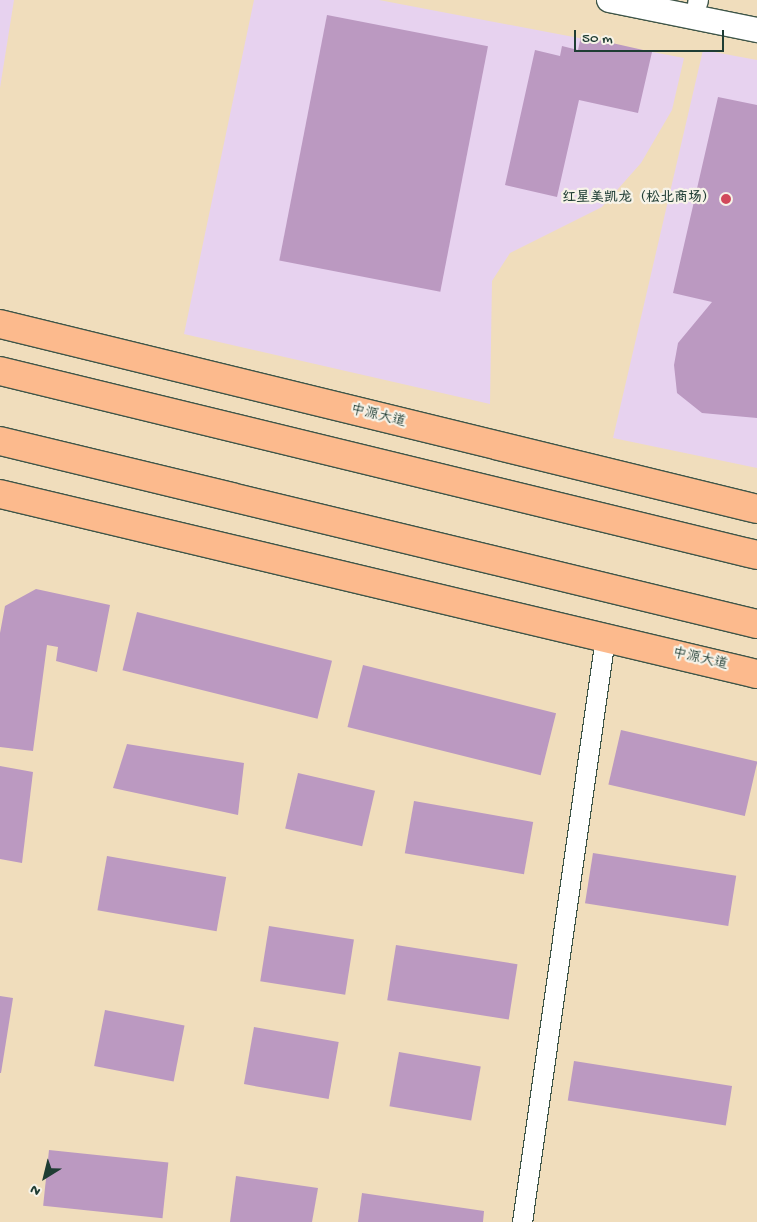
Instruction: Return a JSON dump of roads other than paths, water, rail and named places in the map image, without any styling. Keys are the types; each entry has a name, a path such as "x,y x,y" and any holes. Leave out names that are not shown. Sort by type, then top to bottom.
{"highway":[{"name":"中源大道","path":"0,324 757,509"},
{"path":"0,371 757,555"},
{"path":"0,441 757,624"},
{"name":"中源大道","path":"0,494 757,674"}],"street":[{"path":"610,0 757,30"},
{"path":"691,1 757,15"},
{"path":"522,1222 605,638"}],"place":[{"name":"红星美凯龙（松北商场）","path":"726,199"}]}
